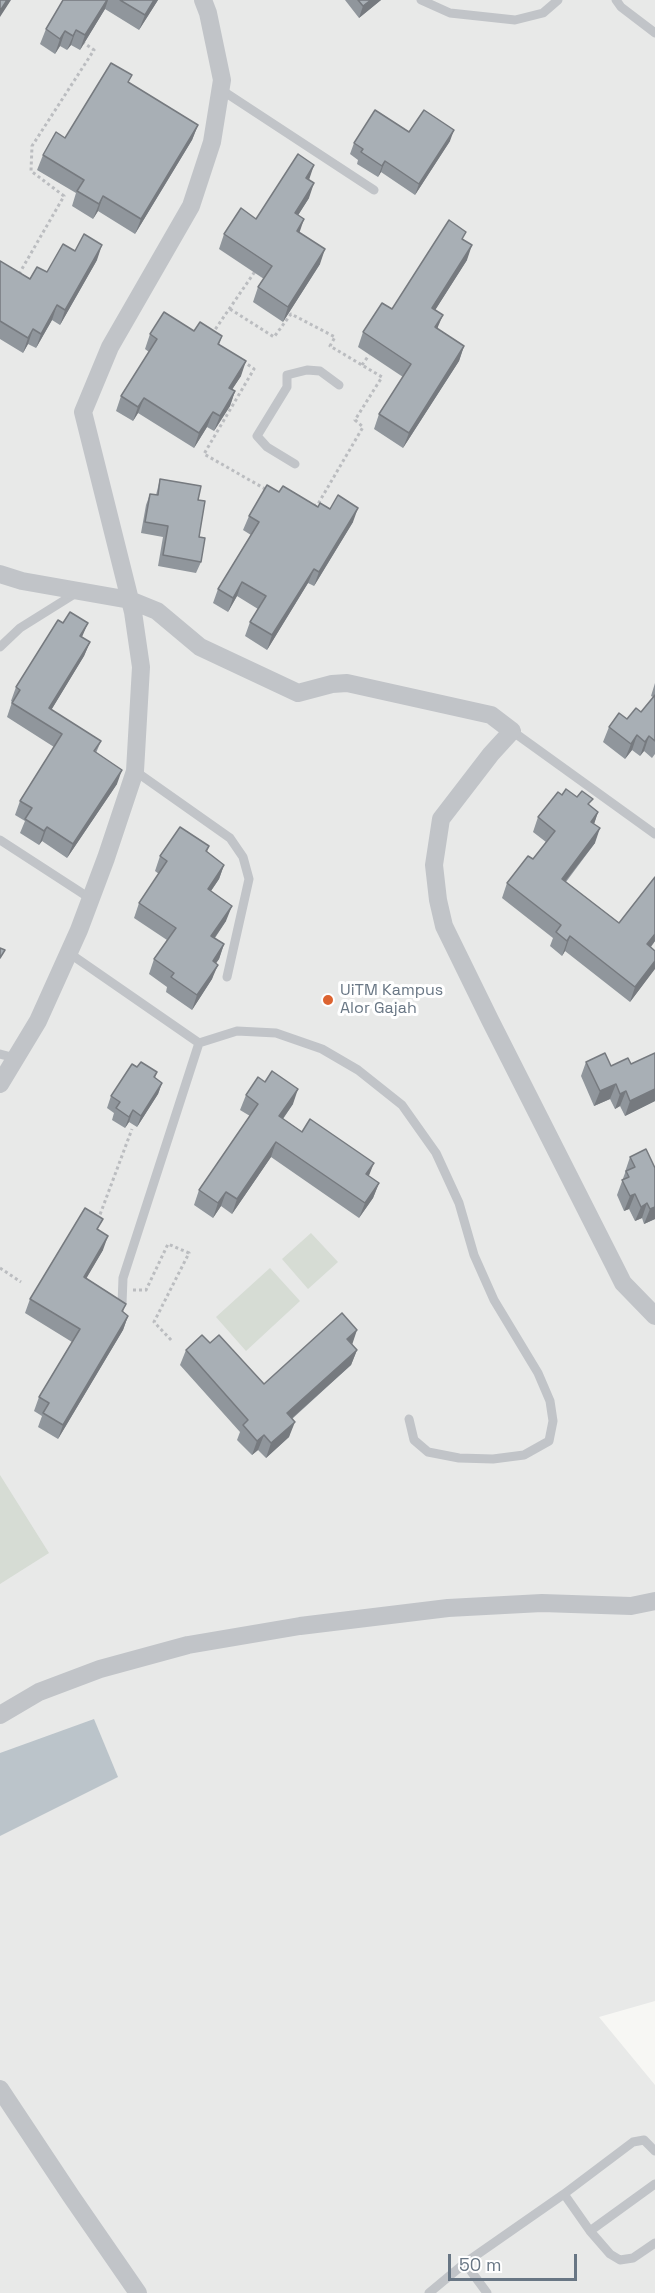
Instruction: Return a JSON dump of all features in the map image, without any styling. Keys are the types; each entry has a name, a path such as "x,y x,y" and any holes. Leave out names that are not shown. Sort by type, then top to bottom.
{"street":[{"path":"0,1083 8,1056 38,1022 69,953 91,899 135,771 141,667 130,600 83,412 110,347 191,206 212,142 222,81 204,0"},
{"path":"0,574 22,581 130,600 157,611 200,647 298,693 332,684 347,683 491,715 512,731 441,819 434,865 444,926 623,1283 655,1316"},
{"path":"0,1715 39,1692 100,1669 188,1644 300,1626 448,1608 542,1603 631,1606 655,1601"},
{"path":"0,2089 138,2293"}],"lane":[{"path":"421,0 450,13 515,20 543,14 558,0"},
{"path":"616,0 621,7 655,33"},
{"path":"220,89 374,190"},
{"path":"295,464 267,447 257,436 287,387 286,375 307,370 320,371 339,385"},
{"path":"0,647 20,628 79,591"},
{"path":"512,731 655,834"},
{"path":"135,771 230,838 243,857 249,879 227,977"},
{"path":"0,840 91,899"},
{"path":"69,953 199,1043"},
{"path":"199,1043 237,1031 276,1033 322,1049 358,1070 402,1105 436,1153 459,1203 474,1255 494,1300 542,1382 550,1401 553,1421 549,1441 524,1455 493,1459 459,1458 428,1452 414,1440 409,1419"},
{"path":"122,1304 123,1278 199,1043"},
{"path":"429,2293 465,2263 564,2194 633,2142 644,2140 655,2151"},
{"path":"590,2231 655,2184"},
{"path":"564,2194 590,2231 610,2254 620,2260 633,2258 655,2243"},
{"path":"465,2263 487,2293"}],"path":[{"path":"17,277 64,196 31,171 32,146 94,50 84,43"},
{"path":"210,338 260,264"},
{"path":"362,365 369,355"},
{"path":"98,1220 132,1129"},
{"path":"122,1290 146,1290 168,1244 189,1253 154,1322 173,1342"},
{"path":"0,1269 21,1282"}],"shaded area":[{"name":"UiTM Kampus Alor Gajah","path":"0,0 655,0 655,2001 599,2017 655,2085 655,2293 0,2293"},
{"path":"311,1233 338,1262 308,1289 282,1259"},
{"path":"270,1268 300,1301 246,1351 216,1317"},
{"path":"0,1475 49,1553 0,1584"},
{"path":"94,1719 118,1777 0,1836 0,1753"}],"building":[{"path":"0,0 7,0 0,11"},
{"path":"63,0 107,0 85,35 76,30 73,36 65,31 60,39 46,29"},
{"path":"120,0 154,0 145,15"},
{"path":"358,0 371,0 363,6"},
{"path":"111,63 132,75 128,82 198,125 141,219 103,196 99,204 77,191 84,180 43,155 56,132 65,138"},
{"path":"375,110 409,132 424,110 454,130 419,184 385,161 382,166 361,152 363,149 354,143"},
{"path":"298,154 314,165 306,178 314,183 295,213 304,219 297,231 325,249 288,307 258,287 272,266 224,234 241,208 256,219"},
{"path":"449,220 466,232 462,239 472,245 432,308 443,315 435,327 464,346 409,433 379,414 411,364 363,332 382,303 392,309"},
{"path":"84,234 102,245 65,310 57,305 41,334 33,329 28,338 0,321 0,261 30,279 37,267 47,272 63,244 75,251"},
{"path":"164,312 194,331 200,322 222,336 218,344 246,361 229,388 235,391 220,416 213,412 199,433 144,398 138,407 121,396 157,339 150,334"},
{"path":"160,479 201,486 198,500 205,501 199,537 205,538 201,562 163,555 168,526 145,522 150,494 158,495"},
{"path":"267,485 279,492 283,486 318,507 320,503 330,509 338,495 358,508 319,572 314,569 272,635 250,622 266,596 242,582 233,598 218,589 259,522 249,516"},
{"path":"70,612 88,623 80,636 90,642 49,708 101,741 94,751 122,770 73,844 47,827 44,831 25,819 32,808 20,801 62,734 12,703 20,690 16,687 58,620 63,623"},
{"path":"655,695 655,741 649,736 645,742 637,735 631,744 609,727 619,713 627,719 636,708 641,712"},
{"path":"566,789 577,797 582,791 593,799 588,804 598,812 591,822 600,828 562,879 619,923 655,877 655,934 647,944 655,951 655,961 635,987 570,936 567,941 556,932 561,925 507,883 528,856 533,859 555,831 538,817 558,792 562,795"},
{"path":"180,827 209,846 206,851 224,865 208,889 232,906 211,936 224,944 213,961 218,965 197,995 171,977 174,973 154,959 176,928 139,903 167,861 160,856"},
{"path":"0,948 5,950 0,958"},
{"path":"605,1053 611,1066 628,1058 631,1064 655,1053 655,1089 630,1101 626,1091 620,1094 616,1084 600,1091 586,1062"},
{"path":"141,1062 157,1072 154,1077 162,1083 141,1116 133,1110 129,1117 116,1108 120,1102 111,1096 132,1064 137,1067"},
{"path":"272,1071 298,1089 279,1116 302,1132 310,1119 374,1163 366,1174 379,1183 365,1203 276,1142 237,1199 226,1192 218,1203 199,1190 258,1104 246,1095 258,1077 265,1082"},
{"path":"646,1149 655,1168 655,1207 650,1209 647,1203 641,1207 635,1194 630,1196 622,1180 629,1177 626,1171 635,1167 630,1157"},
{"path":"85,1208 103,1219 97,1229 108,1236 84,1277 126,1304 122,1311 128,1316 63,1425 43,1413 49,1403 39,1397 80,1329 30,1299"},
{"path":"342,1313 357,1330 347,1339 357,1350 287,1413 295,1422 271,1443 264,1435 257,1441 243,1425 248,1420 186,1350 202,1335 210,1343 219,1335 264,1384"}],"place":[{"name":"UiTM Kampus Alor Gajah","path":"328,1000"}]}
